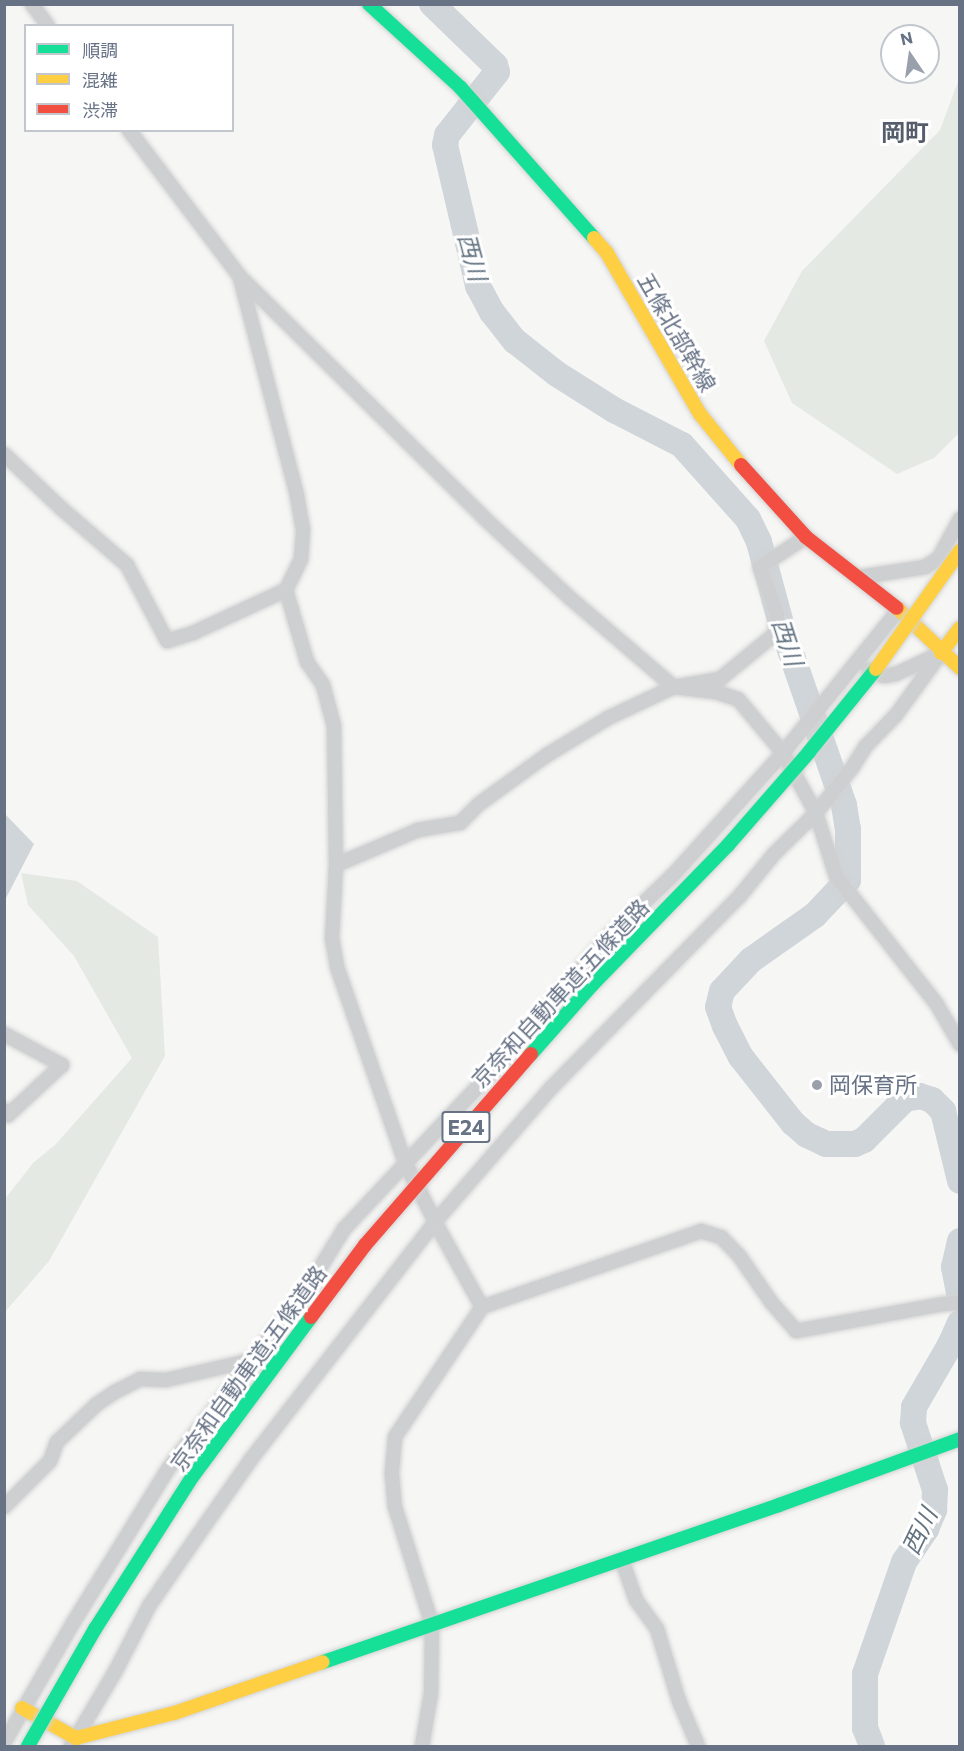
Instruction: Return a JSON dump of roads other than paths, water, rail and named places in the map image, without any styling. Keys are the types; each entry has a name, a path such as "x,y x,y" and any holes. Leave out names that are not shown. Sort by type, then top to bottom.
{"main road":[{"name":"五條北部幹線","path":"369,4 460,87 607,253 700,414 743,468 806,537 899,609 941,653 960,668"},
{"name":"京奈和自動車道;五條道路","path":"28,1746 95,1629 194,1476 366,1245 592,985 728,845 809,752 871,676 960,551"},
{"path":"941,653 960,628"},
{"path":"22,1708 74,1742 213,1701 779,1505 960,1438"}],"street":[{"path":"32,4 47,24"},
{"path":"131,132 240,276 483,517 570,598 674,687 716,692 738,699 783,753 816,813 836,876 936,1003 960,1044"},
{"path":"4,454 62,509 127,565 167,641 193,633 286,590 301,559 303,530 297,495 240,276"},
{"path":"860,577 925,567 938,559 960,519"},
{"path":"336,865 418,830 460,823 479,804 608,717 674,687 720,680 775,634 777,614 760,567 806,537"},
{"path":"286,590 307,662 322,685 334,726 336,865 332,938 337,967 405,1162 482,1307"},
{"path":"4,1743 22,1708 168,1469 309,1286 344,1229 513,1049 606,939 673,875 783,753 837,682 899,609"},
{"path":"853,663 884,676 896,674 941,653"},
{"path":"74,1742 115,1672 148,1606 258,1449 435,1222 551,1088 732,905 774,854 816,813 852,768 865,747 896,715 941,653"},
{"path":"4,1034 62,1065 9,1115 4,1110"},
{"path":"422,1746 431,1693 432,1624 395,1507 392,1475 395,1437 482,1307 701,1231 721,1237 740,1257 771,1302 796,1331 943,1304 960,1303"},
{"path":"4,1507 50,1461 57,1442 97,1404 115,1392 140,1379 166,1380 244,1362 250,1364"},
{"path":"622,1560 636,1600 657,1629 679,1701 698,1746"}],"waterway":[{"name":"西川","path":"432,4 495,65 497,72 447,135 445,145 478,286 492,312 515,341 557,374 614,410 682,445 748,519 759,542 782,627 844,805 848,829 848,880 815,915 751,960 722,991 718,1007 725,1026 741,1057 793,1123 807,1135 826,1144 855,1144 864,1140 905,1099 920,1096 932,1100 943,1111 960,1181"},
{"name":"西川","path":"960,1241 954,1267 960,1298"},
{"name":"西川","path":"872,1746 865,1728 865,1674 904,1562 926,1529 934,1510 935,1490 913,1423 914,1407 960,1323"}],"place":[{"name":"岡保育所","path":"817,1085"}],"district":[{"name":"岡町","path":"905,132"}]}
